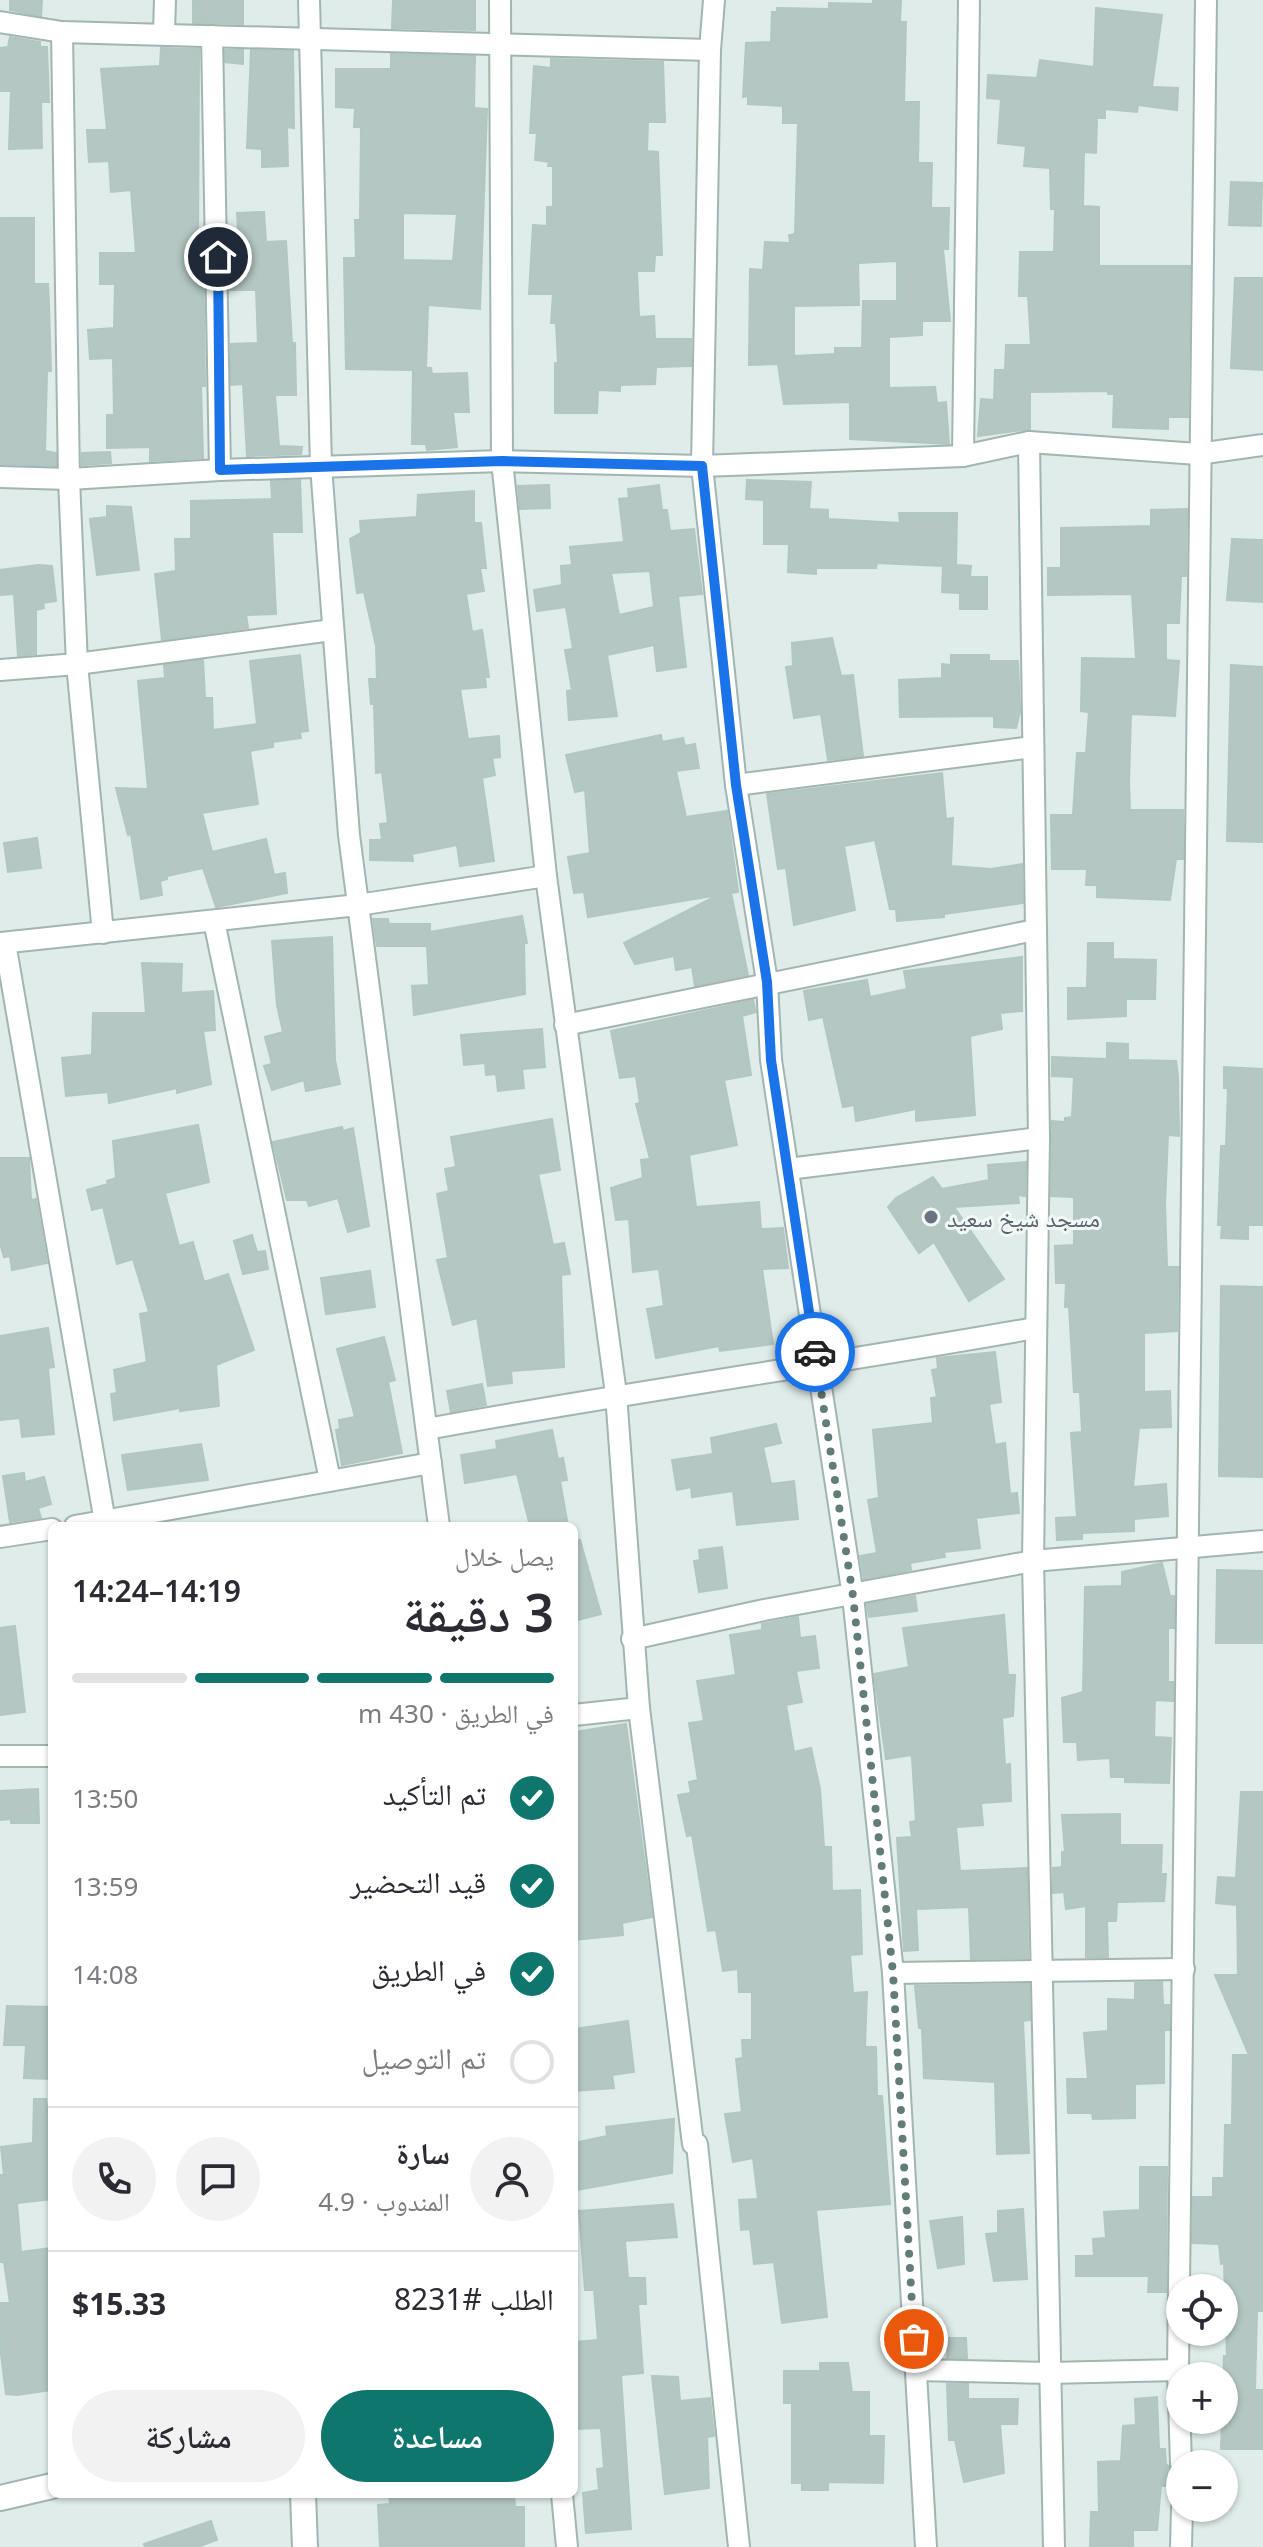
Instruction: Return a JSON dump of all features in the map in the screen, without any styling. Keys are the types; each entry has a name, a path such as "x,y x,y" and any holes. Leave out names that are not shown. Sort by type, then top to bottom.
{"street":[{"path":"164,32 165,0"},
{"path":"309,0 321,466 332,630 358,905 438,1522"},
{"path":"500,0 502,461 546,876 616,1394 639,1708 693,2144 697,2144 739,2547"},
{"path":"714,0 710,50 702,466 736,785 767,982 771,1060 853,1596 893,1973 926,2547"},
{"path":"963,456 969,0"},
{"path":"1178,2362 1190,1548 1198,454 1206,0"},
{"path":"0,22 62,32 164,32 212,36 710,50"},
{"path":"62,32 69,479 77,664 103,933"},
{"path":"212,36 220,470"},
{"path":"1029,442 1039,1138 1033,1561 1054,2547"},
{"path":"0,477 69,479 220,470 502,461 702,466 963,456 1029,442 1198,454 1263,445"},
{"path":"0,670 77,664 332,630"},
{"path":"736,785 1033,747"},
{"path":"431,1463 105,1522 2,943 358,905 546,876"},
{"path":"214,921 330,1480"},
{"path":"565,1025 1035,930"},
{"path":"788,1169 1039,1138"},
{"path":"427,1429 616,1394 817,1367 1035,1328"},
{"path":"0,1537 48,1530"},
{"path":"632,1639 764,1610 1033,1561 1263,1541"},
{"path":"578,1715 639,1708"},
{"path":"0,1756 48,1756"},
{"path":"893,1973 1184,1969"},
{"path":"916,2370 1049,2373 1166,2370"},
{"path":"0,2498 48,2487"},
{"path":"303,2498 305,2547"},
{"path":"562,2498 567,2547"},
{"path":"1181,2547 1182,2522"}],"building":[{"path":"10,0 42,0 41,16 10,10"},
{"path":"193,0 243,0 243,24 193,23"},
{"path":"393,0 475,0 475,30 392,28"},
{"path":"873,0 901,0 900,22 906,22 904,102 919,102 918,163 932,163 931,208 949,208 948,249 943,249 950,321 922,321 922,335 889,337 889,388 935,387 937,403 946,402 949,444 850,439 850,402 784,404 778,364 749,365 750,269 763,270 765,242 790,243 789,235 795,234 798,123 783,123 783,106 748,104 748,96 743,97 746,43 771,42 772,12 777,12 777,8 829,9 829,3 873,4","holes":["897,261 897,301 863,301 862,348 835,348 835,354 794,356 794,306 859,305 858,263"]},
{"path":"1096,8 1162,15 1152,87 1178,88 1177,110 1138,105 1137,112 1105,109 1105,118 1097,118 1096,153 1084,152 1083,206 1099,207 1099,266 1190,266 1188,417 1168,417 1168,429 1113,427 1114,394 1108,394 1108,391 1030,392 1030,429 978,436 981,399 994,400 995,370 1005,370 1006,345 1031,345 1028,296 1019,296 1020,252 1054,252 1055,209 1051,209 1050,168 1024,166 1026,146 998,143 1001,99 987,98 988,75 1037,78 1040,60 1094,67"},
{"path":"10,37 40,42 40,47 47,47 49,102 41,102 42,148 9,149 11,91 0,91 0,48 8,47"},
{"path":"161,48 199,49 198,246 203,245 205,386 201,386 203,458 150,461 150,447 107,448 107,415 114,415 113,358 90,359 88,330 114,328 115,284 100,284 100,253 136,253 131,190 111,192 109,161 89,162 87,130 107,130 101,69 160,66"},
{"path":"225,50 243,50 243,64 225,62"},
{"path":"251,50 293,51 294,128 287,127 288,166 262,167 262,149 247,148"},
{"path":"391,54 475,56 474,108 487,109 480,309 428,305 426,368 431,368 432,374 467,373 469,412 453,412 457,447 427,450 426,444 412,444 413,370 346,369 344,258 356,258 355,220 360,220 361,127 354,127 355,108 336,107 336,69 391,69","holes":["403,213 457,214 453,261 403,260"]},
{"path":"551,59 663,62 665,122 648,122 647,151 658,152 662,255 655,255 654,271 637,271 639,317 654,316 655,339 691,339 691,366 656,367 655,384 620,385 620,391 598,390 597,413 555,413 555,363 558,363 556,323 551,323 553,294 529,294 533,225 547,226 547,207 553,207 553,166 548,166 549,162 535,160 537,133 530,133 534,66 551,68"},
{"path":"1231,182 1262,183 1261,226 1229,225"},
{"path":"264,212 266,242 286,241 292,343 295,343 296,395 275,395 279,446 302,447 301,454 247,456 243,384 231,385 231,344 258,343 256,290 230,290 229,244 239,243 237,213"},
{"path":"0,218 34,218 34,284 48,284 49,305 51,371 47,371 45,451 56,453 56,466 0,464"},
{"path":"1235,278 1263,278 1263,370 1231,368"},
{"path":"110,452 111,463 82,465 82,453"},
{"path":"300,480 302,532 272,532 276,614 246,615 248,628 162,640 155,574 176,571 175,539 191,539 191,501 272,499 271,481"},
{"path":"747,480 811,482 809,509 828,510 828,519 900,523 899,513 957,513 956,565 971,566 970,577 987,577 987,609 960,609 960,593 942,592 943,566 877,563 876,568 816,568 816,574 788,572 789,544 764,544 764,500 746,499"},
{"path":"549,485 550,508 520,509 518,486"},
{"path":"659,485 662,510 667,510 670,531 694,529 702,594 678,596 686,667 657,671 654,645 607,655 617,716 569,720 567,691 572,690 565,650 573,649 566,607 537,611 534,590 562,585 561,566 572,565 570,547 624,542 619,499 629,498 628,489","holes":["650,571 654,607 619,615 611,573"]},
{"path":"474,491 474,523 481,523 486,568 480,568 484,591 466,594 472,632 482,630 489,677 485,677 486,687 460,689 468,739 499,736 500,757 492,758 495,775 482,778 494,861 460,866 457,845 412,854 413,861 370,860 370,840 382,840 380,824 388,823 382,772 376,773 374,704 371,704 369,679 377,679 376,646 364,592 357,593 350,539 361,533 360,521 417,517 418,495"},
{"path":"107,506 131,507 139,570 97,575 90,519 107,517"},
{"path":"1187,509 1186,576 1181,576 1179,623 1166,623 1166,660 1179,661 1175,716 1131,714 1129,782 1130,810 1183,810 1183,859 1176,859 1170,900 1097,897 1097,885 1086,885 1087,869 1052,869 1051,815 1073,815 1077,753 1086,753 1089,712 1081,711 1082,658 1136,659 1132,594 1048,595 1048,568 1061,568 1061,528 1151,526 1151,510"},
{"path":"1232,539 1263,540 1263,602 1227,600"},
{"path":"52,566 56,601 43,603 44,608 36,610 36,654 18,656 14,594 0,595 0,570"},
{"path":"832,638 841,676 853,675 863,756 828,760 821,714 794,718 786,667 793,666 792,643"},
{"path":"300,655 308,731 300,732 301,738 273,742 273,747 250,751 258,804 202,813 212,852 266,839 274,875 285,873 287,893 216,907 203,868 167,876 167,879 160,881 162,895 141,899 131,834 128,835 116,788 148,789 138,681 165,678 164,665 203,660 205,698 212,698 213,730 257,724 250,661"},
{"path":"951,655 989,655 989,661 1018,661 1020,712 1016,728 994,727 994,716 900,717 899,680 942,678 942,664 951,665"},
{"path":"1231,665 1263,667 1263,842 1227,841"},
{"path":"661,735 662,742 683,738 685,746 695,744 699,768 676,771 686,817 727,811 738,892 731,893 748,975 695,986 692,967 676,970 674,956 635,964 624,943 718,895 588,917 584,892 574,893 568,857 590,853 585,790 575,792 566,755"},
{"path":"942,773 946,819 953,818 951,866 991,869 1022,864 1023,903 944,914 944,917 897,921 896,909 890,909 875,840 844,846 855,910 794,925 786,868 778,869 767,794"},
{"path":"37,838 41,868 8,872 4,843"},
{"path":"522,916 527,943 524,943 525,994 414,1015 412,986 429,985 427,946 377,946 373,919 388,919 389,924 430,924 430,932"},
{"path":"332,937 335,1060 340,1084 306,1091 304,1080 272,1090 264,1066 272,1064 265,1037 283,1032 277,1005 272,941"},
{"path":"1088,943 1113,943 1113,959 1156,960 1155,999 1126,999 1126,1016 1068,1019 1068,988 1087,988"},
{"path":"1022,957 1022,1011 1000,1013 1002,1029 970,1036 975,1115 916,1121 916,1109 856,1121 854,1105 843,1107 823,1017 809,1020 804,991 867,980 870,997 907,989 904,971"},
{"path":"142,963 182,964 181,993 213,991 215,1030 203,1031 211,1084 177,1093 177,1088 109,1103 108,1092 66,1096 62,1058 92,1055 93,1013 146,1013"},
{"path":"753,1000 756,1012 742,1016 751,1075 724,1080 737,1145 689,1155 696,1207 759,1202 761,1229 783,1228 788,1268 762,1269 773,1344 720,1351 719,1346 656,1358 647,1309 664,1306 659,1269 633,1272 629,1219 616,1220 611,1188 643,1178 641,1160 650,1159 636,1104 640,1103 636,1076 620,1078 611,1031"},
{"path":"542,1029 545,1067 522,1069 524,1088 498,1091 496,1074 486,1075 485,1063 464,1065 461,1035"},
{"path":"1107,1043 1128,1044 1128,1060 1176,1061 1178,1076 1179,1136 1168,1135 1165,1204 1167,1267 1178,1267 1177,1331 1144,1333 1144,1392 1170,1391 1171,1427 1139,1428 1133,1487 1166,1484 1168,1516 1134,1519 1134,1531 1082,1533 1082,1539 1057,1540 1056,1518 1077,1517 1071,1433 1082,1432 1080,1392 1074,1392 1069,1307 1065,1307 1066,1283 1056,1283 1055,1246 1074,1245 1074,1197 1051,1196 1052,1121 1065,1122 1065,1118 1072,1117 1074,1077 1052,1076 1052,1057 1107,1059"},
{"path":"1224,1067 1263,1069 1263,1225 1248,1225 1248,1239 1221,1238 1222,1225 1218,1225 1221,1146 1226,1146 1228,1088 1224,1088"},
{"path":"552,1119 560,1170 538,1174 553,1245 564,1243 570,1274 561,1275 564,1367 511,1371 512,1383 488,1386 477,1318 453,1325 437,1260 448,1258 437,1194 449,1191 445,1169 456,1167 451,1137"},
{"path":"198,1125 209,1182 165,1193 179,1246 193,1242 204,1282 228,1274 254,1350 216,1365 219,1406 180,1411 180,1408 114,1420 111,1394 117,1393 114,1370 147,1362 140,1314 149,1312 133,1259 117,1264 103,1207 92,1210 87,1190 108,1184 107,1181 116,1178 113,1141"},
{"path":"342,1127 343,1131 353,1128 369,1226 348,1232 338,1198 309,1206 307,1200 287,1200 273,1142"},
{"path":"0,1158 29,1158 31,1200 36,1199 47,1263 12,1270 10,1256 4,1257 0,1243"},
{"path":"1026,1162 1025,1196 1018,1195 1019,1203 954,1207 1004,1279 969,1301 934,1242 919,1253 888,1207 896,1198 933,1177 942,1189 989,1180 988,1165"},
{"path":"252,1235 257,1252 265,1251 268,1269 243,1274 234,1241"},
{"path":"370,1271 375,1307 326,1314 321,1278"},
{"path":"1221,1286 1263,1287 1263,1477 1219,1476"},
{"path":"48,1328 54,1367 48,1368 54,1434 22,1437 20,1418 0,1420 0,1336"},
{"path":"384,1337 395,1380 388,1382 402,1453 342,1465 336,1430 340,1429 339,1420 355,1417 337,1349"},
{"path":"995,1352 1001,1402 989,1404 995,1445 1005,1443 1010,1494 1017,1493 1019,1513 976,1518 980,1548 944,1552 945,1557 910,1563 911,1570 864,1579 860,1556 877,1553 868,1500 879,1498 873,1430 933,1423 931,1398 937,1397 932,1370 938,1369 937,1358"},
{"path":"482,1384 486,1405 451,1412 447,1391"},
{"path":"776,1424 781,1443 763,1447 771,1484 794,1481 798,1519 737,1525 733,1491 692,1497 691,1487 677,1490 672,1460 713,1454 711,1438"},
{"path":"552,1430 558,1459 563,1458 567,1480 560,1481 567,1522 529,1522 517,1474 465,1483 461,1455 497,1449 496,1441"},
{"path":"201,1444 208,1480 128,1490 122,1455"},
{"path":"24,1473 25,1482 44,1477 51,1504 38,1508 41,1518 10,1522 3,1476"},
{"path":"578,1540 601,1614 578,1620"},
{"path":"722,1547 727,1588 699,1592 694,1561 700,1560 699,1550"},
{"path":"1162,1563 1170,1596 1174,1596 1174,1628 1168,1628 1168,1682 1173,1682 1173,1701 1155,1700 1154,1737 1171,1738 1169,1783 1125,1782 1125,1777 1111,1777 1110,1758 1078,1760 1077,1742 1064,1742 1062,1698 1083,1692 1085,1587 1122,1586 1122,1572"},
{"path":"1217,1570 1263,1571 1263,1643 1216,1643"},
{"path":"915,1596 917,1611 869,1617 867,1604"},
{"path":"1004,1615 1008,1675 1015,1675 1013,1716 1002,1718 1005,1765 1010,1764 1011,1801 981,1803 983,1825 956,1827 960,1871 1027,1868 1028,1958 971,1959 969,1907 916,1909 918,1950 904,1951 897,1838 912,1837 910,1822 916,1821 912,1758 911,1755 886,1759 874,1674 909,1667 903,1628"},
{"path":"798,1617 800,1638 815,1636 819,1668 796,1671 802,1702 786,1705 794,1752 811,1748 820,1789 824,1847 831,1847 832,1891 860,1890 862,1954 850,1955 853,1993 867,1992 865,2047 876,2047 877,2096 882,2096 890,2204 816,2210 827,2317 782,2323 774,2262 754,2264 750,2229 741,2230 739,2200 758,2199 753,2158 733,2162 725,2114 742,2112 736,2059 743,2058 742,2040 752,2040 752,1992 739,1992 738,1969 723,1971 716,1930 708,1931 692,1835 687,1836 678,1795 691,1793 689,1782 698,1780 689,1723 704,1721 697,1681 736,1675 730,1635 762,1630 762,1624"},
{"path":"15,1626 25,1712 0,1715 0,1628"},
{"path":"626,1724 652,1917 622,1923 623,1935 578,1940 578,1731"},
{"path":"38,1789 39,1823 0,1820 0,1791"},
{"path":"1241,1792 1263,1792 1263,2311 1257,2311 1255,2390 1263,2390 1263,2449 1221,2449 1221,2434 1238,2434 1238,2362 1224,2362 1227,2346 1238,2346 1238,2274 1224,2274 1219,2244 1192,2243 1193,2197 1213,2197 1213,2178 1224,2178 1225,2125 1232,2125 1233,2055 1249,2055 1215,1975 1238,1975 1237,1905 1216,1903 1218,1877 1236,1878"},
{"path":"1120,1814 1120,1845 1162,1845 1161,1874 1166,1874 1164,1901 1117,1902 1116,1921 1107,1921 1108,1957 1086,1957 1086,1906 1066,1909 1064,1892 1053,1893 1053,1868 1062,1867 1062,1852 1065,1852 1062,1815"},
{"path":"1162,1982 1163,2005 1169,2005 1169,2030 1164,2030 1164,2083 1135,2084 1135,2118 1093,2119 1092,2113 1068,2113 1067,2079 1088,2079 1084,2033 1108,2031 1108,1999 1135,2000 1135,1983"},
{"path":"1029,1984 1030,2020 1023,2021 1029,2153 997,2154 995,2082 924,2078 922,2028 919,2028 915,1986"},
{"path":"7,2006 48,2007 48,2079 24,2078 26,2045 4,2045"},
{"path":"628,2021 634,2072 612,2075 614,2088 578,2091 578,2028"},
{"path":"34,2099 46,2099 48,2199 17,2203 21,2252 48,2249 48,2391 17,2395 6,2394 1,2354 0,2303 10,2303 4,2262 0,2262 0,2175 4,2175 1,2147 33,2143"},
{"path":"674,2119 672,2173 578,2190 578,2142 607,2136 606,2127"},
{"path":"1140,2167 1167,2167 1166,2292 1148,2292 1149,2276 1076,2276 1076,2256 1094,2256 1093,2239 1106,2238 1104,2212 1140,2210"},
{"path":"673,2204 677,2237 625,2241 628,2278 645,2278 646,2304 638,2304 643,2373 621,2375 631,2529 586,2533 583,2493 599,2490 597,2469 604,2468 601,2428 578,2429 578,2342 598,2340 594,2290 585,2290 579,2211"},
{"path":"1023,2209 1027,2279 994,2281 986,2234 998,2233 998,2211"},
{"path":"962,2217 964,2264 938,2268 930,2221"},
{"path":"949,2338 966,2338 967,2358 947,2358"},
{"path":"820,2363 848,2363 852,2392 869,2392 869,2436 884,2436 883,2483 828,2482 828,2490 802,2490 802,2483 792,2483 792,2403 784,2403 784,2371 820,2371"},
{"path":"652,2376 678,2377 680,2401 710,2398 714,2436 707,2437 709,2488 665,2494"},
{"path":"947,2384 968,2384 968,2399 1018,2399 1017,2424 1000,2424 1004,2473 964,2482 955,2440 949,2440"},
{"path":"1157,2397 1159,2449 1165,2449 1166,2486 1161,2486 1157,2530 1133,2530 1133,2547 1090,2547 1091,2512 1099,2512 1098,2462 1121,2461 1123,2426 1136,2425 1135,2399"},
{"path":"389,2498 514,2498 515,2507 524,2507 524,2547 380,2547 378,2505 390,2504"},
{"path":"211,2521 217,2540 197,2547 145,2547 144,2544"}],"way so far":[{"path":"815,1352 853,1596 893,1973 901,2156 914,2339"}],"place":[{"name":"مسجد شيخ سعيد","path":"931,1217"}],"route":[{"path":"218,257 220,470 502,461 702,466 736,785 767,982 771,1060 815,1352"}]}
